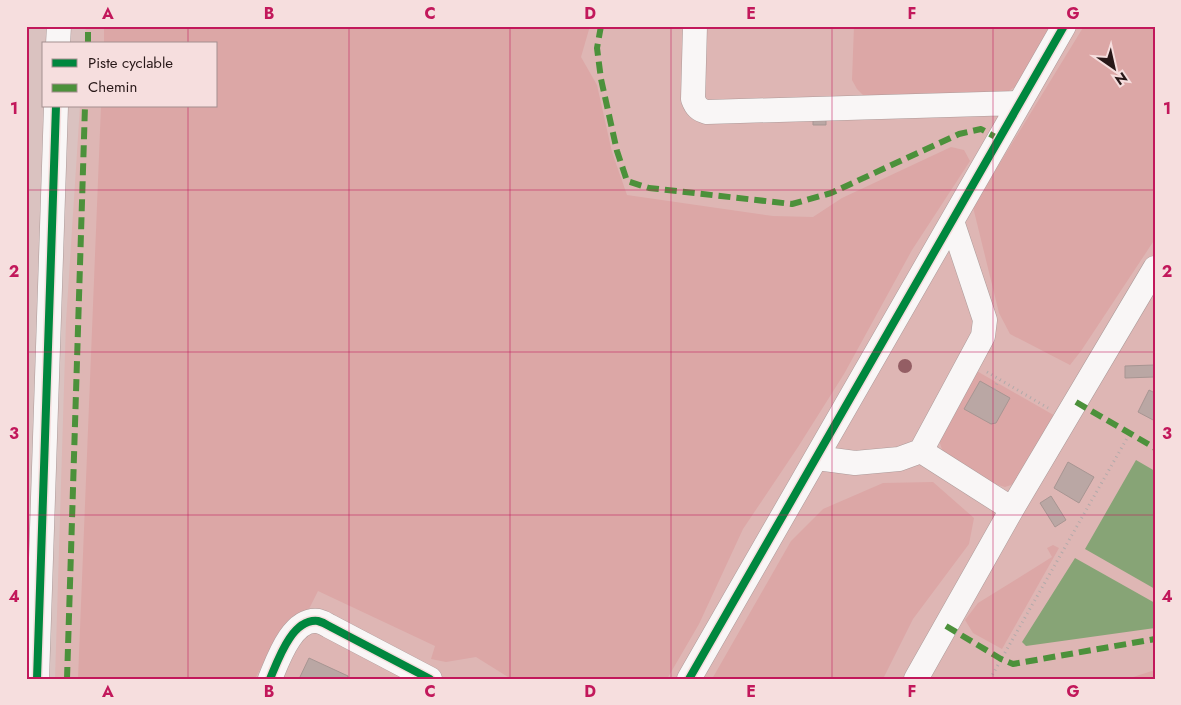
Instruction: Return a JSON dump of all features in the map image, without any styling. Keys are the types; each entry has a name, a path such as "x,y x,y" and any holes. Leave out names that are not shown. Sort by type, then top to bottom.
{"street":[{"path":"58,42 59,26"},
{"path":"695,26 693,99 695,106 701,111 1020,103"},
{"path":"689,679 1064,26"},
{"path":"37,679 56,108"},
{"path":"817,458 856,463 899,459 921,451 983,336 985,320 952,221"},
{"path":"916,679 1012,509 1155,268"},
{"path":"921,451 1012,509"},
{"path":"270,679 288,639 309,622 319,622 330,626 430,679"}],"path":[{"path":"969,362 1066,419"},
{"path":"994,389 999,380"},
{"path":"990,679 1130,434"}],"shaded area":[{"path":"86,26 1155,26 1155,679 55,679 66,322 80,108 218,108 218,42 84,42"},
{"path":"104,26 590,26 581,57 597,85 612,152 627,195 773,216 813,217 842,198 951,147 964,150 970,161 912,250 844,374 743,529 699,624 667,679 511,679 476,657 446,662 431,659 435,646 318,591 309,609 279,632 255,679 78,679 101,108 218,108 218,42 104,42"},
{"path":"854,26 1053,26 1021,83 1007,92 872,98 863,95 852,80"},
{"path":"1084,26 1155,26 1155,239 1070,365 1010,334 999,313 973,207"},
{"path":"975,370 1057,417 1017,481 1005,487 991,483 943,453 939,440"},
{"path":"1136,460 1155,471 1155,589 1085,549"},
{"path":"933,482 974,518 969,544 913,619 883,679 712,679 791,541 823,509 883,483"},
{"path":"1053,545 1059,548 1002,649 973,633 965,620 978,603 1052,557 1047,548"},
{"path":"1075,558 1155,603 1155,628 1026,646 1022,642"},
{"path":"1155,670 1155,679 1127,679"}],"building":[{"path":"813,115 826,115 826,125 813,125"},
{"path":"1154,365 1154,377 1125,378 1125,366"},
{"path":"980,381 1010,398 996,423 991,424 964,409"},
{"path":"1149,390 1155,393 1155,421 1138,412"},
{"path":"1068,462 1094,477 1079,503 1054,488"},
{"path":"1051,496 1066,520 1055,527 1040,503"},
{"path":"309,658 348,676 347,679 299,679"}],"marked path":[{"path":"88,26 88,42"},
{"path":"601,26 597,48 601,79 617,151 627,181 649,188 792,204 831,193 959,134 981,129 999,139"},
{"path":"67,679 85,108"},
{"path":"1076,402 1155,448"},
{"path":"946,626 1001,659 1013,664 1155,639"}],"cycle path":[{"path":"689,679 1064,26"},
{"path":"37,679 56,108"},
{"path":"270,679 293,633 309,622 318,621 430,679"}]}
